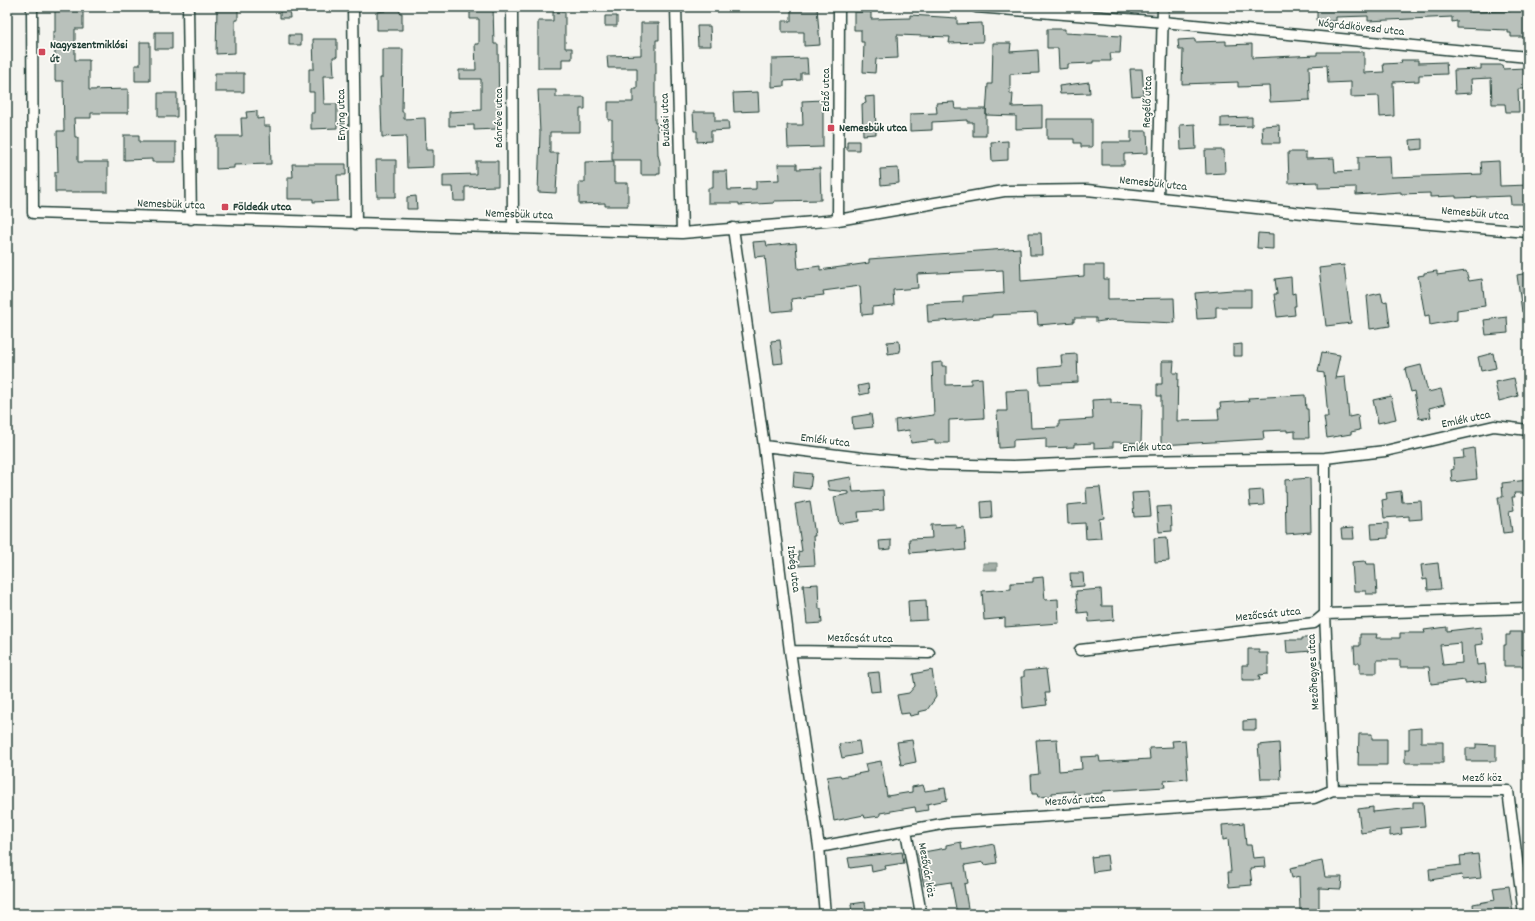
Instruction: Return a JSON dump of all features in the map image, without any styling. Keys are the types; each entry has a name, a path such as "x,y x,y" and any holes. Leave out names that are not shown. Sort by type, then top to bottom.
{"street":[{"name":"Nemesbük utca","path":"32,7 33,213 682,233 838,220 1004,191 1088,190 1322,214 1528,232"},
{"path":"188,7 191,219"},
{"name":"Enying utca","path":"353,7 356,224"},
{"name":"Bánréve utca","path":"512,7 513,228"},
{"name":"Buziási utca","path":"676,7 682,233"},
{"name":"Edző utca","path":"838,220 839,7"},
{"name":"Nógrádkövesd utca","path":"976,7 1163,22 1528,57"},
{"name":"Regélő utca","path":"1158,197 1163,7"},
{"name":"Izbég utca","path":"733,228 764,446 790,651 820,847 825,914"},
{"name":"Emlék utca","path":"764,446 928,464 1014,466 1134,461 1325,458 1385,451 1494,426 1528,430"},
{"name":"Mezőhegyes utca","path":"1325,458 1325,614 1332,790"},
{"name":"Mezőcsát utca","path":"1080,650 1314,623 1325,614 1528,608"},
{"name":"Mezőcsát utca","path":"790,651 929,652"},
{"name":"Mezővár utca","path":"820,847 947,823 1314,798 1332,790"},
{"name":"Mező köz","path":"1332,790 1508,791 1524,914"},
{"name":"Mezővár köz","path":"906,831 921,914"}],"shaded area":[{"path":"983,563 997,563 997,570 983,570"}],"building":[{"path":"55,7 83,7 83,29 75,29 75,60 89,60 89,90 128,89 128,113 91,113 91,118 74,118 75,137 78,137 78,162 108,162 108,192 55,192 55,172 58,172 57,131 64,131 63,81 55,81 55,49 53,49 53,32 55,32"},
{"path":"217,7 238,7 238,20 235,20 235,53 216,54"},
{"path":"280,7 289,7 290,18 280,18"},
{"path":"470,7 493,7 494,44 498,44 499,121 496,121 496,129 474,130 474,125 449,126 449,112 481,110 481,79 459,79 459,70 476,70 475,44 479,44 479,19 470,19"},
{"path":"791,7 817,7 820,45 804,46 804,32 782,32 782,21 791,21"},
{"path":"1317,7 1471,7 1471,12 1511,11 1511,7 1525,7 1526,37 1511,37 1511,33 1508,33 1508,30 1457,28 1457,21 1452,22 1452,17 1368,21 1368,16 1336,17 1336,21 1317,21"},
{"path":"385,9 400,9 400,13 402,13 402,30 377,30 377,12 385,11"},
{"path":"553,12 565,12 565,48 572,48 572,59 562,59 562,68 538,68 538,21 553,21"},
{"path":"854,12 871,12 871,19 910,18 910,15 957,18 957,24 982,23 983,42 949,43 950,37 897,35 898,58 876,59 875,73 863,72 864,42 861,42 861,30 854,30"},
{"path":"605,16 617,16 617,26 605,26"},
{"path":"641,23 659,23 659,40 656,40 655,74 655,123 657,123 658,155 660,162 660,174 657,175 641,175 641,160 612,160 612,120 608,120 608,102 633,102 633,89 637,89 637,68 608,68 607,56 641,55"},
{"path":"697,26 710,26 711,46 698,46"},
{"path":"1047,29 1065,29 1065,33 1121,36 1120,53 1110,53 1111,61 1093,61 1093,63 1068,64 1068,68 1059,69 1058,48 1047,48"},
{"path":"155,32 172,32 172,49 155,49"},
{"path":"289,35 301,35 301,45 289,45"},
{"path":"313,39 337,39 337,57 333,57 334,76 323,76 324,104 337,104 337,128 311,129 311,113 314,113 314,92 309,92 309,69 314,69"},
{"path":"1195,39 1195,42 1226,41 1226,45 1252,44 1252,58 1317,55 1317,52 1364,52 1364,73 1384,72 1383,64 1402,63 1401,60 1418,60 1418,63 1446,62 1447,74 1419,75 1419,81 1393,82 1394,116 1380,117 1379,96 1351,97 1351,82 1328,83 1327,65 1309,66 1310,100 1270,102 1269,86 1238,87 1238,82 1182,84 1183,50 1179,50 1178,40"},
{"path":"140,42 150,42 150,81 135,81 135,65 140,65"},
{"path":"993,43 1011,43 1010,52 1038,50 1039,73 1010,74 1010,94 1013,94 1012,107 1042,106 1042,128 1016,129 1016,116 986,115 988,84 992,84"},
{"path":"382,49 403,49 402,112 404,112 404,119 425,118 426,150 433,150 433,167 407,168 406,136 382,137 380,78 382,78"},
{"path":"807,58 808,73 801,73 801,80 784,81 784,86 772,87 772,59"},
{"path":"1481,65 1502,65 1503,69 1525,68 1526,89 1518,89 1519,112 1506,112 1505,104 1492,104 1491,78 1471,79 1472,93 1455,94 1454,70 1481,69"},
{"path":"1130,69 1142,69 1144,95 1132,96"},
{"path":"215,73 244,73 244,92 215,92"},
{"path":"1089,82 1090,93 1060,94 1059,86"},
{"path":"538,90 556,90 556,97 585,97 585,109 580,109 580,132 550,132 550,153 558,153 556,193 538,192 540,133"},
{"path":"758,92 759,111 734,112 733,93"},
{"path":"158,93 177,93 177,117 158,117"},
{"path":"875,96 876,134 863,135 862,104 866,103 865,97"},
{"path":"823,100 823,147 788,148 787,125 803,125 802,101"},
{"path":"954,102 955,109 986,109 986,136 973,136 973,122 967,122 967,120 932,122 932,130 910,131 910,114 937,113 936,103"},
{"path":"257,111 257,119 264,118 264,126 270,126 271,164 234,165 234,168 216,169 216,136 242,136 241,118 247,118 246,112"},
{"path":"693,112 715,112 715,121 728,121 729,130 711,131 711,141 697,142 697,131 694,131"},
{"path":"1252,117 1252,126 1221,127 1221,118"},
{"path":"1047,119 1092,119 1092,147 1081,147 1081,143 1074,143 1074,139 1047,139"},
{"path":"1195,124 1196,149 1181,150 1180,125"},
{"path":"1279,125 1280,143 1263,143 1262,126"},
{"path":"1131,131 1147,131 1148,153 1124,154 1124,165 1102,165 1102,142 1131,142"},
{"path":"124,135 139,135 139,142 176,142 176,162 152,162 152,159 124,160"},
{"path":"1422,139 1422,149 1411,150 1410,140"},
{"path":"847,141 859,141 859,150 847,150"},
{"path":"1008,141 1008,160 992,161 991,142"},
{"path":"1205,150 1224,150 1225,173 1206,174"},
{"path":"1288,152 1306,152 1306,159 1334,158 1335,172 1358,171 1358,157 1390,156 1391,177 1482,174 1481,162 1499,161 1500,186 1528,185 1528,204 1511,204 1510,196 1456,198 1456,196 1430,197 1430,193 1401,194 1401,192 1356,195 1356,187 1318,188 1318,182 1289,183"},
{"path":"376,160 396,160 396,197 377,197"},
{"path":"476,161 498,161 498,186 465,187 465,201 454,201 453,187 443,187 443,175 476,174"},
{"path":"614,161 614,183 628,183 628,206 605,206 605,203 579,204 579,182 585,182 585,162"},
{"path":"292,164 346,164 346,175 337,175 338,201 313,202 313,199 288,199 288,177 293,177"},
{"path":"778,164 797,164 797,169 820,168 821,200 774,201 774,203 739,205 739,203 708,203 708,188 713,188 713,171 727,171 728,190 756,189 756,181 779,180"},
{"path":"898,168 899,183 881,185 880,169"},
{"path":"416,196 417,209 407,209 407,197"},
{"path":"1029,233 1041,233 1042,255 1030,255"},
{"path":"1258,233 1273,234 1273,249 1257,248"},
{"path":"766,241 767,246 796,243 798,269 820,266 820,270 869,263 869,259 1020,248 1021,281 1084,276 1084,265 1104,265 1104,279 1108,279 1108,299 1174,298 1175,323 1110,320 1096,322 1096,318 1074,318 1074,322 1038,325 1037,313 992,315 992,317 928,322 927,304 963,302 963,296 1004,293 1003,270 917,274 918,288 893,290 894,305 872,307 872,314 862,315 860,286 823,291 824,295 791,299 792,310 771,312 765,256 755,257 753,242"},
{"path":"1344,265 1351,323 1326,326 1319,268"},
{"path":"1437,271 1437,275 1466,271 1469,281 1482,279 1485,306 1457,310 1457,320 1430,325 1429,315 1425,316 1418,276 1424,275 1424,273"},
{"path":"1528,273 1528,312 1522,312 1517,275"},
{"path":"1291,277 1292,294 1295,293 1295,315 1277,317 1274,294 1277,294 1275,279"},
{"path":"1251,290 1251,307 1216,307 1216,318 1197,319 1195,293"},
{"path":"1381,293 1383,302 1387,301 1390,326 1370,329 1367,296"},
{"path":"1507,317 1508,333 1486,335 1484,320"},
{"path":"780,340 783,363 774,364 771,341"},
{"path":"899,341 900,352 888,354 887,342"},
{"path":"1242,344 1242,356 1233,356 1233,345"},
{"path":"1322,352 1340,355 1335,378 1345,377 1349,417 1358,415 1360,430 1351,432 1351,434 1327,438 1324,417 1328,417 1324,373 1318,372"},
{"path":"1493,353 1496,368 1481,371 1478,357"},
{"path":"1077,354 1078,382 1040,384 1039,368 1062,366 1061,355"},
{"path":"1162,361 1174,361 1173,373 1178,373 1177,421 1219,420 1218,409 1221,409 1220,403 1249,401 1248,398 1305,395 1306,409 1308,409 1309,438 1295,438 1295,431 1263,431 1264,439 1161,445 1161,396 1157,396 1157,384 1162,384"},
{"path":"942,362 942,366 946,366 946,385 971,384 971,379 982,378 984,418 949,420 949,443 935,443 935,440 911,443 909,430 896,432 895,420 934,415 932,363"},
{"path":"1421,365 1428,392 1441,389 1445,404 1429,408 1431,417 1419,419 1414,391 1411,392 1405,369"},
{"path":"1514,378 1518,396 1499,401 1495,382"},
{"path":"868,384 869,393 860,395 858,386"},
{"path":"1029,390 1031,428 1059,427 1059,421 1093,419 1092,400 1111,399 1111,403 1142,404 1141,443 1113,442 1113,447 1094,448 1094,443 1074,444 1074,447 1046,448 1046,438 1013,440 1013,447 999,448 997,411 1007,411 1006,391"},
{"path":"1391,396 1396,419 1378,423 1373,400"},
{"path":"871,414 873,427 853,429 852,417"},
{"path":"1474,448 1477,479 1452,482 1451,470 1454,469 1453,459 1464,458 1463,450"},
{"path":"794,472 812,474 810,489 793,487"},
{"path":"851,477 853,492 883,490 884,510 858,512 859,521 839,524 834,497 849,494 849,492 829,490 827,481"},
{"path":"1310,478 1311,532 1286,534 1285,480"},
{"path":"1528,480 1528,493 1514,493 1515,497 1512,497 1514,510 1509,511 1512,532 1503,533 1498,497 1503,497 1502,483"},
{"path":"1100,487 1104,518 1099,519 1101,538 1086,539 1085,523 1068,524 1067,505 1087,503 1086,488"},
{"path":"1263,490 1264,505 1250,506 1249,491"},
{"path":"1401,491 1402,502 1421,501 1422,519 1409,520 1409,516 1384,518 1382,500 1387,499 1386,493"},
{"path":"1149,492 1151,516 1134,517 1132,493"},
{"path":"810,501 815,536 813,536 815,565 799,566 798,552 802,551 795,504"},
{"path":"991,501 992,518 982,519 981,502"},
{"path":"1171,506 1172,531 1159,532 1157,507"},
{"path":"1388,523 1388,538 1372,539 1371,524"},
{"path":"956,524 956,528 964,527 966,550 955,551 955,549 910,553 909,539 932,538 931,525"},
{"path":"1353,528 1354,539 1342,539 1341,529"},
{"path":"1167,537 1169,561 1155,562 1154,538"},
{"path":"891,540 891,549 880,550 879,541"},
{"path":"1365,561 1366,564 1375,564 1377,594 1366,594 1366,591 1354,591 1352,562"},
{"path":"1438,563 1441,589 1428,590 1427,579 1423,580 1421,565"},
{"path":"1070,573 1083,573 1084,586 1071,587"},
{"path":"1043,577 1045,600 1058,599 1059,623 1005,627 1005,618 984,620 982,591 1011,589 1011,583 1033,582 1033,578"},
{"path":"818,584 819,609 821,609 822,623 807,624 803,585"},
{"path":"1101,589 1102,606 1113,606 1114,620 1089,622 1088,612 1078,613 1076,591"},
{"path":"926,600 927,620 909,621 908,601"},
{"path":"1447,627 1447,631 1481,627 1483,644 1475,645 1477,665 1485,664 1487,681 1465,683 1465,680 1431,684 1429,667 1400,667 1400,660 1377,660 1377,673 1360,673 1360,663 1355,663 1354,646 1360,646 1360,634 1377,634 1376,638 1400,638 1400,633 1425,633 1424,630","holes":["1461,643 1462,663 1443,665 1440,645"]},
{"path":"1510,632 1522,632 1522,655 1524,655 1524,666 1504,666 1504,645 1506,645 1506,635 1510,635"},
{"path":"1302,638 1312,638 1312,651 1287,653 1286,640 1302,640"},
{"path":"1248,649 1259,649 1259,653 1268,653 1268,674 1259,675 1260,680 1242,680 1242,665 1248,665"},
{"path":"1046,669 1049,693 1045,693 1047,705 1023,708 1021,677 1024,677 1024,671"},
{"path":"932,670 936,697 927,710 910,716 909,713 901,714 897,695 909,693 915,686 913,674"},
{"path":"879,672 881,691 871,692 868,673"},
{"path":"1256,720 1256,730 1243,730 1243,721"},
{"path":"1421,728 1421,742 1443,742 1443,763 1405,763 1405,749 1409,749 1409,729"},
{"path":"1359,734 1372,734 1372,739 1387,739 1387,765 1358,765"},
{"path":"1057,739 1059,771 1082,769 1081,757 1099,756 1100,762 1150,759 1149,748 1173,747 1172,741 1185,740 1188,779 1164,781 1165,787 1102,791 1102,793 1074,795 1074,791 1052,793 1052,796 1038,797 1037,794 1032,794 1031,775 1039,774 1036,740"},
{"path":"912,740 916,762 901,765 897,742"},
{"path":"859,741 861,754 842,758 839,744"},
{"path":"1279,743 1281,779 1261,779 1258,745"},
{"path":"1476,744 1496,745 1496,761 1466,761 1466,748 1476,748"},
{"path":"881,761 887,796 912,792 912,787 923,785 925,791 945,788 947,800 927,804 928,810 916,812 915,807 880,813 880,816 865,818 864,815 834,821 827,777 840,775 841,777 867,772 865,764"},
{"path":"1413,802 1423,802 1425,826 1401,828 1402,834 1390,836 1390,829 1361,833 1358,809 1373,807 1373,812 1413,808"},
{"path":"1244,823 1246,845 1251,845 1253,858 1265,857 1266,867 1250,868 1252,885 1229,887 1228,872 1231,872 1228,839 1223,840 1222,825"},
{"path":"961,842 962,850 994,844 997,863 985,865 984,862 965,865 968,883 964,884 969,914 957,914 951,882 924,886 918,853 946,848 946,845"},
{"path":"902,852 904,863 885,866 886,869 872,872 871,865 850,868 848,858"},
{"path":"1478,854 1481,878 1463,880 1462,875 1430,880 1429,869 1461,865 1460,856"},
{"path":"1107,855 1109,870 1093,872 1091,857"},
{"path":"1322,861 1325,877 1342,877 1341,889 1319,888 1319,910 1300,910 1299,876 1292,878 1290,868"},
{"path":"1509,886 1513,912 1474,914 1473,904 1495,900 1493,888"},
{"path":"865,902 867,914 852,914 851,904"}],"place":[{"name":"Nagyszentmiklósi út","path":"42,52"},
{"name":"Nemesbük utca","path":"831,128"},
{"name":"Földeák utca","path":"225,207"}]}
